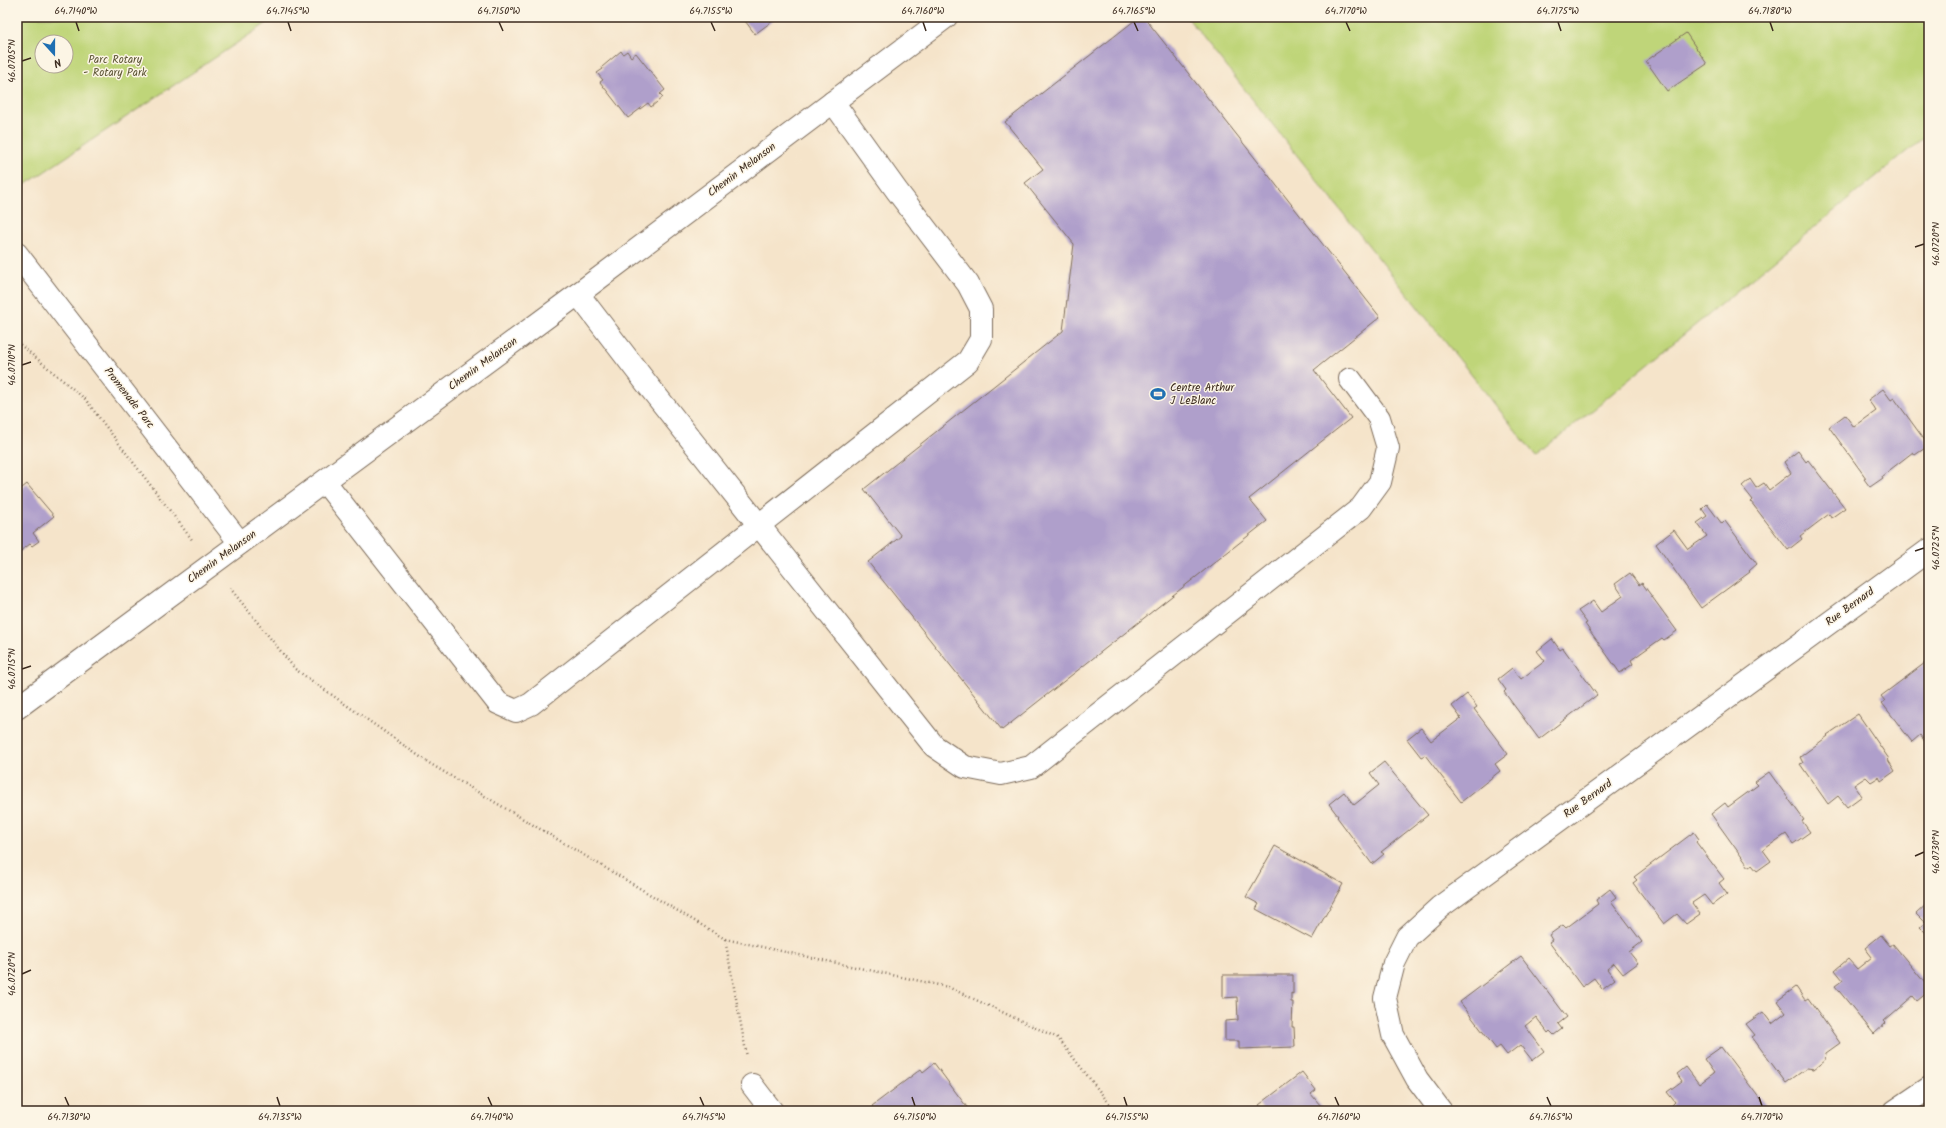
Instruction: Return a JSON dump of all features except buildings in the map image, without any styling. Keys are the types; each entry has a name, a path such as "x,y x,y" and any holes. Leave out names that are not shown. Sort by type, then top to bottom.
{"street":[{"name":"Chemin Melanson","path":"17,708 578,294 946,17"},
{"path":"325,482 498,703 516,711 531,704 968,361 981,339 981,309 968,284 897,191 833,102"},
{"name":"Promenade Parc","path":"17,254 240,543"},
{"path":"578,294 934,746 965,767 1001,774 1031,766 1362,508 1380,482 1388,448 1379,418 1350,379"},
{"name":"Rue Bernard","path":"1441,1111 1416,1079 1393,1035 1385,998 1394,963 1407,937 1440,907 1929,550"},
{"path":"752,1084 772,1111"},
{"path":"1895,1111 1929,1088"}],"path":[{"path":"17,342 85,399 211,564 295,669 429,763 725,938 948,987 1058,1038 1115,1111"},
{"path":"725,938 752,1084"}],"green space":[{"name":"Parc Rotary - Rotary Park","path":"17,17 276,17 17,190"},
{"path":"1187,17 1929,17 1929,133 1536,456"}],"place":[{"name":"Centre Arthur J LeBlanc","path":"1158,394"}]}
